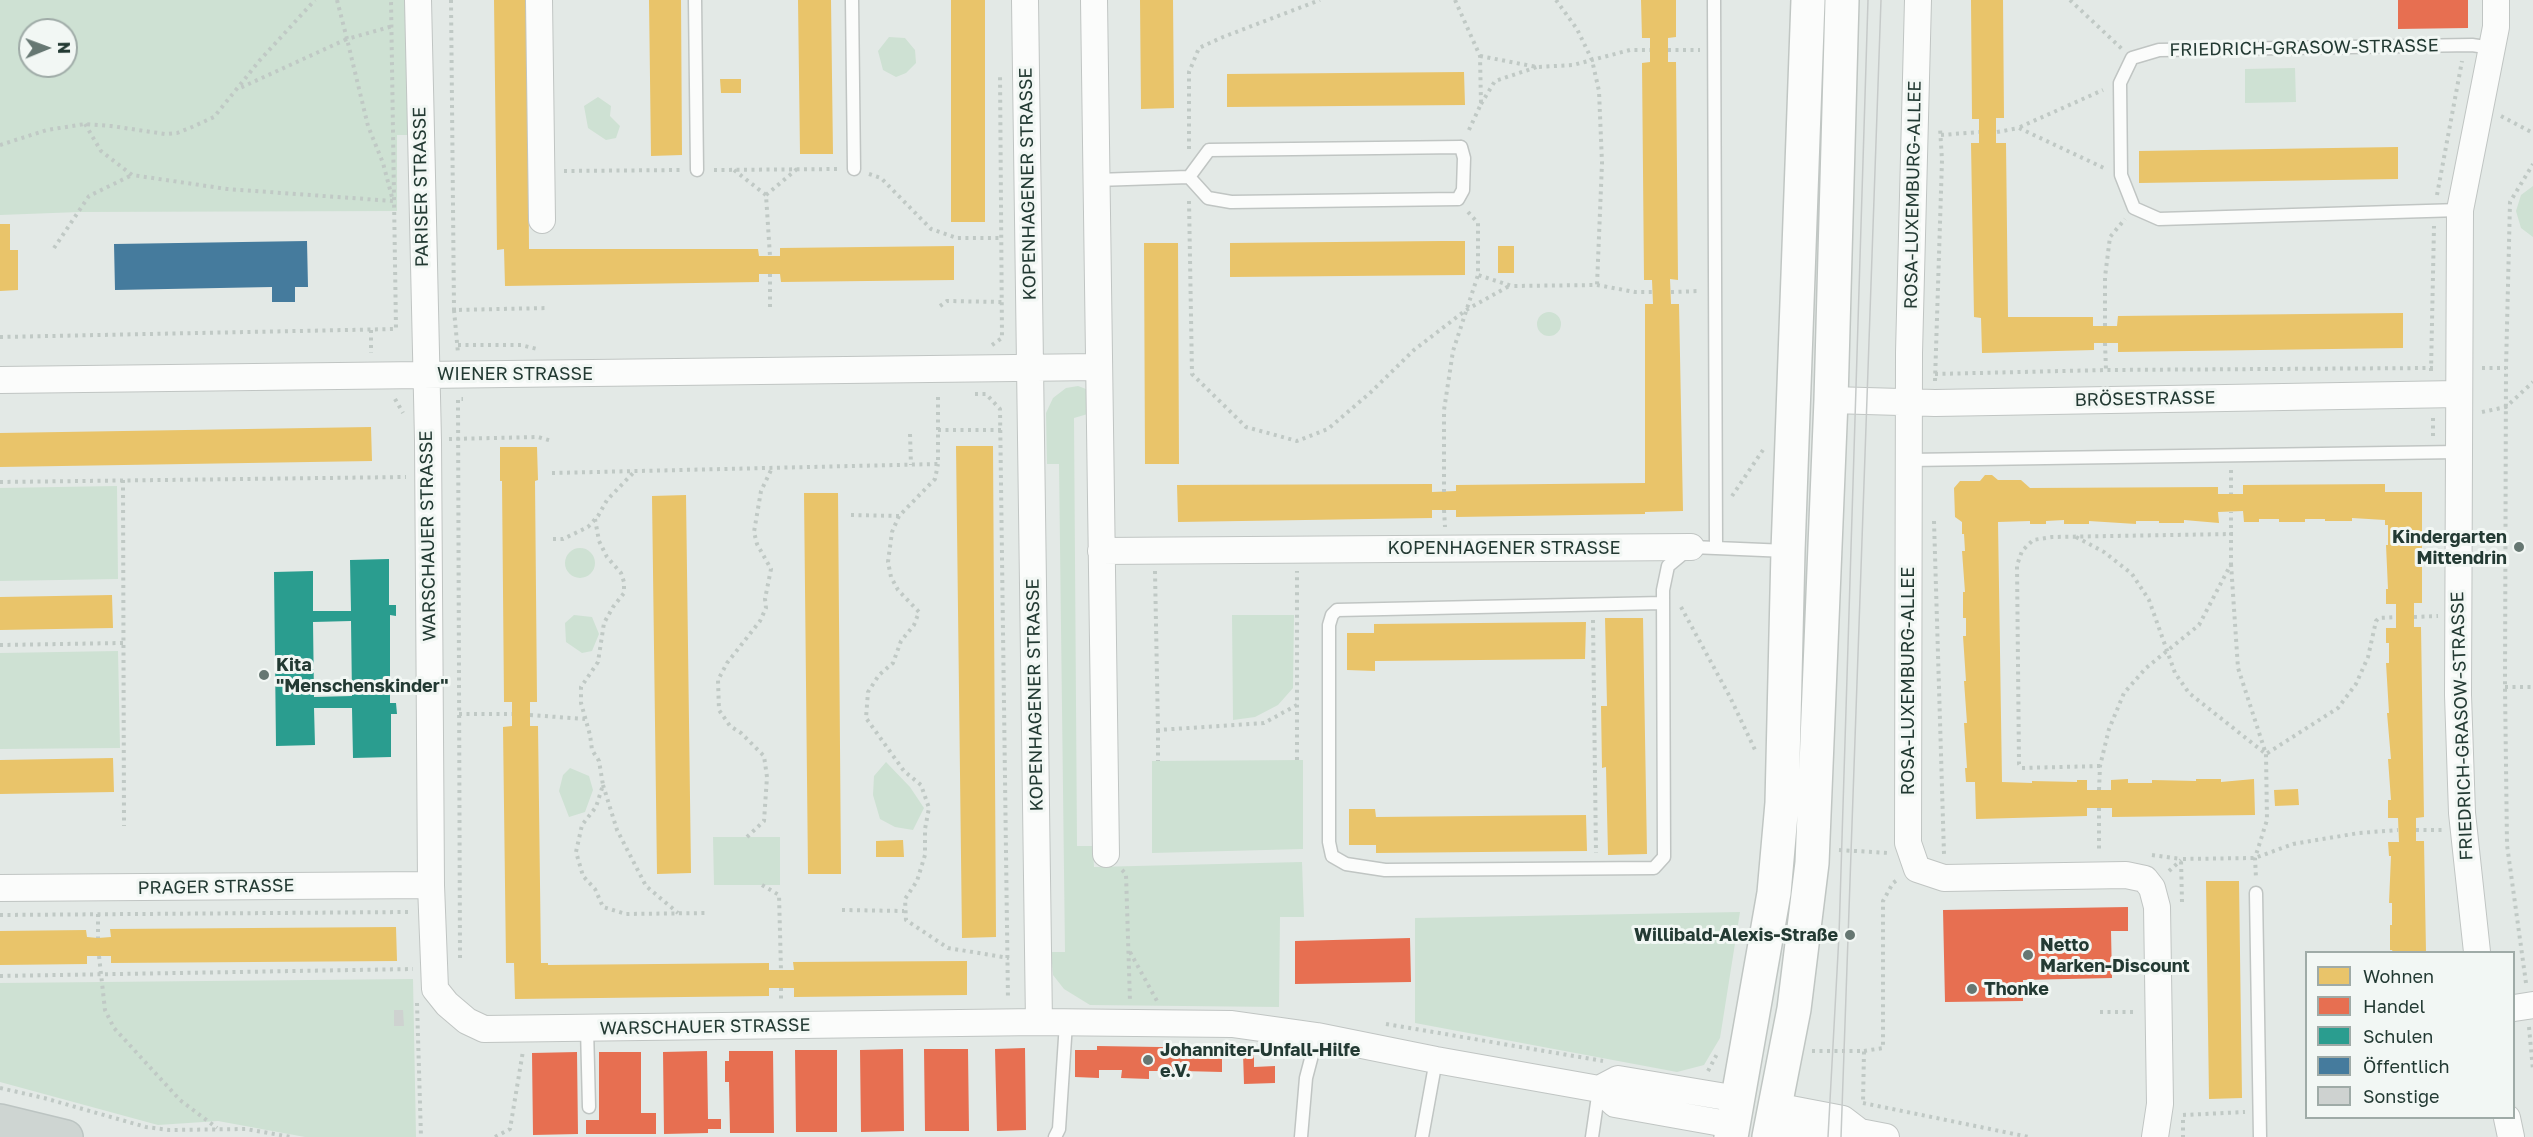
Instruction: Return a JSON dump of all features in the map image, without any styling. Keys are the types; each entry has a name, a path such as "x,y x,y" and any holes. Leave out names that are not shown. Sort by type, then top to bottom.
{"main road":[{"path":"0,1121 66,1137"}],"street":[{"path":"539,0 542,220"},
{"name":"KOPENHAGENER STRASSE","path":"1025,0 1039,1022"},
{"path":"1094,0 1106,854"},
{"path":"1808,0 1788,551 1782,803 1775,882 1734,1120 1832,1137"},
{"path":"1771,1125 1794,1008 1812,863 1831,400 1842,0"},
{"name":"ROSA-LUXEMBURG-ALLEE","path":"1913,860 1908,843 1909,402 1918,0"},
{"name":"FRIEDRICH-GRASOW-STRASSE","path":"2477,951 2462,813 2458,695 2460,210 2496,27 2496,0"},
{"name":"PARISER STRASSE","path":"418,9 425,374"},
{"path":"1030,368 1099,367"},
{"name":"WIENER STRASSE","path":"0,380 1030,368"},
{"name":"WARSCHAUER STRASSE","path":"425,374 428,440 431,885 426,989 467,1022 484,1029 1039,1022 1232,1024 1317,1036 1599,1089 1615,1104 1734,1120"},
{"name":"BRÖSESTRASSE","path":"1831,400 1935,403 2458,394"},
{"path":"1794,400 1831,400"},
{"name":"KOPENHAGENER STRASSE","path":"1101,551 1691,547"},
{"path":"1913,860 1944,878 2126,875 2145,879 2152,888 2157,907 2160,1104 2155,1137"},
{"name":"PRAGER STRASSE","path":"0,888 431,885"},
{"path":"1771,1125 1844,1119 1852,1134 1886,1137"},
{"path":"2507,1119 2511,1137"}],"lane":[{"path":"695,0 697,170"},
{"path":"852,0 854,169"},
{"path":"1714,0 1716,548"},
{"name":"FRIEDRICH-GRASOW-STRASSE","path":"2132,58 2159,50 2472,45 2492,48"},
{"path":"2132,58 2120,83 2121,176 2134,208 2159,219 2460,210"},
{"path":"1096,180 1189,177 1208,198 1231,202 1458,200 1463,190 1464,158 1461,147 1209,150 1189,177"},
{"path":"1909,460 2458,452"},
{"path":"1663,596 1593,604 1337,610 1332,615 1329,625 1329,842 1332,856 1346,864 1385,870 1654,868 1664,857 1663,596 1668,567 1691,547 1788,551"},
{"path":"2256,893 2260,1137"},
{"path":"1054,1137 1059,1129 1066,1023"},
{"path":"588,1028 588,1107"},
{"path":"1301,1137 1306,1078 1317,1036"},
{"path":"1422,1137 1436,1060"},
{"path":"1592,1137 1599,1089"}],"path":[{"path":"0,145 47,130 85,124 165,135 177,133 214,117 240,88 260,60 315,0"},
{"path":"337,0 368,126 383,163 393,201"},
{"path":"0,337 396,330 391,0"},
{"path":"451,0 454,310 548,308"},
{"path":"1320,0 1223,36 1199,48 1189,72 1192,374 1246,427 1298,441 1328,429 1371,392 1414,350 1466,310 1511,285"},
{"path":"1455,0 1480,56 1480,104"},
{"path":"1556,0 1577,29 1592,60 1599,91 1602,163 1597,285"},
{"path":"2070,0 2132,58"},
{"path":"240,88 348,39 391,27 418,9"},
{"path":"1480,56 1537,67 1573,65 1630,50 1650,50"},
{"path":"1668,50 1714,50"},
{"path":"1461,147 1480,104 1495,81 1537,67"},
{"path":"986,349 1002,338 1000,71"},
{"path":"1997,132 2019,128 2120,83"},
{"path":"85,124 100,151 132,175 227,189 393,201"},
{"path":"1935,403 1940,126"},
{"path":"2019,128 2121,176"},
{"path":"1941,135 1979,132"},
{"path":"2533,164 2510,202 2506,368 2505,687 2507,845 2533,1070"},
{"path":"766,195 797,169"},
{"path":"541,171 854,169 881,178 932,229 957,238 1001,238"},
{"path":"734,170 766,195 770,256"},
{"path":"54,248 89,196 132,175"},
{"path":"1444,492 1444,410 1452,351 1478,275 1478,223 1458,200"},
{"path":"2105,326 2105,277 2110,237 2134,208"},
{"path":"770,274 770,307"},
{"path":"1478,275 1511,285 1597,285 1635,292 1652,292"},
{"path":"1671,292 1715,291"},
{"path":"940,306 946,301 1002,302"},
{"path":"2105,343 2106,370"},
{"path":"458,345 521,345 539,349"},
{"path":"1935,374 2106,370 2506,368"},
{"path":"2506,407 2533,382"},
{"path":"947,393 938,393 939,464 935,479 899,516 892,532 888,562 898,590 919,612 914,625 900,641 893,663 879,675 868,692 866,718 904,771 921,785 929,808 925,829 925,855 917,881 905,899 906,920 948,948 1009,958"},
{"path":"967,394 986,394 1000,409 1009,958 1009,998 1002,1005"},
{"path":"460,965 458,399 470,399"},
{"path":"938,429 1001,430"},
{"path":"910,434 911,465"},
{"path":"428,440 538,437 552,441"},
{"path":"1716,519 1768,444"},
{"path":"552,473 939,464"},
{"path":"747,837 764,821 767,777 764,756 741,733 730,726 719,710 718,680 727,663 760,621 766,608 765,599 771,569 754,532 761,491 772,468"},
{"path":"553,539 572,536 588,527 607,500 635,471"},
{"path":"0,482 410,477"},
{"path":"123,480 124,826"},
{"path":"2232,512 2231,564 2238,668 2266,753 2267,820 2255,858"},
{"path":"851,515 899,516"},
{"path":"1934,518 1942,854"},
{"path":"595,519 599,541 607,557 621,573 624,593 604,623 598,662 581,687 581,703 592,750 599,761 603,784 618,831 646,886 679,914"},
{"path":"2100,766 2022,768 2019,764 2017,566 2022,551 2033,540 2075,536 2233,534"},
{"path":"2075,536 2104,552 2132,574 2149,600 2175,673 2188,693 2266,753"},
{"path":"1297,549 1297,760"},
{"path":"1155,551 1158,761"},
{"path":"2099,790 2100,766 2109,729 2124,693 2146,668 2199,625 2231,564"},
{"path":"1663,596 1679,604 1730,697 1758,758"},
{"path":"1593,604 1597,868"},
{"path":"2414,616 2438,616"},
{"path":"2266,753 2338,708 2355,684 2368,657 2376,621 2379,618 2396,617"},
{"path":"0,645 123,643"},
{"path":"2505,687 2533,687"},
{"path":"1158,730 1264,723 1297,705"},
{"path":"459,714 512,714"},
{"path":"530,714 585,719"},
{"path":"603,784 596,807 582,825 576,852 583,876 595,889 603,907 626,914 708,913"},
{"path":"2099,808 2099,854"},
{"path":"2151,855 2181,859 2255,858 2293,844 2359,833 2398,830"},
{"path":"2416,830 2444,830"},
{"path":"1835,850 1913,860 1954,854"},
{"path":"1106,854 1126,874 1130,1009"},
{"path":"2088,854 2110,854"},
{"path":"2181,859 2182,906"},
{"path":"1827,1052 1882,1048 1883,901 1893,883 1913,860"},
{"path":"762,885 779,895 781,970"},
{"path":"842,910 904,910"},
{"path":"0,915 415,912"},
{"path":"1129,951 1161,1008"},
{"path":"99,956 99,974 105,1010 114,1028 180,1100 218,1129"},
{"path":"0,976 416,969 426,989 421,1137"},
{"path":"2100,1012 2159,1013"},
{"path":"495,1137 510,1129 526,1029"},
{"path":"1852,1134 1863,1103 1864,1051"},
{"path":"0,1088 146,1127 169,1130 246,1129 291,1137"},
{"path":"1863,1103 2029,1137"},
{"path":"2183,1103 2183,1137"},
{"path":"2183,1115 2260,1111"}],"green space":[{"path":"0,0 409,0 410,135 397,135 397,211 79,212 0,215"},
{"path":"889,37 905,38 915,50 916,63 906,73 896,77 883,70 878,51"},
{"path":"2295,68 2296,102 2245,103 2245,69"},
{"path":"598,97 611,106 610,116 620,126 616,138 606,140 588,128 584,106"},
{"path":"2533,186 2533,237 2521,228 2516,211 2521,195"},
{"path":"1549,312 1558,315 1561,324 1558,333 1549,336 1540,333 1537,324 1540,315"},
{"path":"1078,386 1086,389 1090,397 1091,413 1074,418 1077,846 1093,846 1094,867 1302,862 1304,917 1280,917 1279,1007 1090,1005 1064,989 1053,975 1051,952 1065,952 1059,464 1047,464 1046,413 1053,398 1066,388"},
{"path":"117,486 118,579 0,581 0,488"},
{"path":"580,548 586,549 594,557 594,569 586,577 580,578 574,577 566,569 565,563 566,557 574,549"},
{"path":"574,615 592,617 599,634 592,651 582,653 566,642 565,623"},
{"path":"1232,615 1294,615 1293,688 1278,705 1255,717 1233,720"},
{"path":"118,651 120,748 0,749 0,653"},
{"path":"1303,760 1303,849 1152,853 1152,761"},
{"path":"886,762 910,787 924,808 913,830 895,827 880,819 873,795 874,776"},
{"path":"570,768 589,776 593,790 585,812 569,817 559,791 563,775"},
{"path":"713,837 780,837 780,885 714,885"},
{"path":"1740,912 1720,1038 1704,1065 1677,1072 1415,1023 1415,918"},
{"path":"413,979 416,1137 305,1137 218,1121 158,1125 0,1082 0,983"}],"building: Wohnen":[{"path":"494,0 527,0 529,249 758,249 759,256 780,256 780,248 954,246 954,280 781,282 780,274 759,274 759,282 505,286 504,249 497,250"},
{"path":"649,0 681,0 682,155 651,156"},
{"path":"798,0 831,0 833,154 800,154"},
{"path":"951,0 985,0 985,222 951,222"},
{"path":"1140,0 1173,0 1174,108 1141,109"},
{"path":"1641,0 1676,0 1676,37 1668,38 1668,62 1676,62 1678,280 1670,279 1671,304 1679,304 1683,511 1645,512 1645,514 1456,517 1456,510 1432,510 1432,518 1178,522 1177,485 1432,484 1432,492 1456,491 1456,485 1645,483 1645,304 1653,304 1652,280 1644,280 1642,63 1650,62 1650,38 1642,38"},
{"path":"1971,0 2003,0 2004,118 1996,118 1996,143 2006,143 2008,317 2093,317 2093,326 2117,326 2118,316 2403,313 2403,348 2118,352 2118,343 2094,343 2094,350 1982,353 1981,318 1974,317 1971,143 1979,143 1979,119 1972,119"},
{"path":"1464,72 1465,105 1227,107 1227,74"},
{"path":"720,79 741,79 741,93 721,93"},
{"path":"2398,147 2398,179 2139,183 2139,151"},
{"path":"0,224 10,224 10,250 18,250 18,290 0,291"},
{"path":"1465,241 1465,275 1230,277 1230,243"},
{"path":"1144,243 1178,243 1179,464 1145,464"},
{"path":"1498,246 1514,246 1514,273 1498,273"},
{"path":"371,427 372,461 0,467 0,433"},
{"path":"956,446 993,446 996,937 962,938"},
{"path":"500,447 537,447 538,480 535,481 537,702 530,702 530,726 538,726 541,963 548,963 548,965 769,963 769,970 794,970 793,962 967,961 967,995 794,997 794,988 769,988 769,996 515,999 514,963 506,963 503,727 512,726 512,702 504,702"},
{"path":"1985,475 1992,475 1998,480 2021,480 2030,488 2218,487 2218,494 2243,494 2243,485 2385,484 2385,492 2422,492 2422,603 2414,603 2414,627 2421,627 2424,817 2416,818 2416,841 2424,841 2426,951 2390,950 2392,903 2389,903 2391,856 2389,856 2388,842 2399,842 2398,818 2388,818 2388,800 2391,800 2388,759 2391,759 2386,663 2389,663 2389,643 2386,643 2386,628 2396,628 2396,604 2386,604 2388,525 2385,525 2385,520 2352,518 2352,521 2305,519 2305,522 2279,522 2279,519 2259,519 2259,522 2244,522 2243,511 2218,512 2219,523 2184,520 2184,523 2136,521 2136,524 2089,521 2089,524 2064,524 2064,520 2046,521 2046,524 2030,524 2030,521 1998,522 2002,782 2087,780 2087,790 2111,790 2111,780 2128,779 2128,783 2152,783 2152,780 2221,779 2221,782 2254,779 2255,815 2112,817 2112,808 2087,808 2087,816 1976,819 1975,782 1966,782 1965,768 1967,768 1964,723 1967,723 1963,636 1966,636 1966,618 1963,618 1963,592 1965,592 1962,551 1965,551 1962,522 1955,517 1954,488 1960,481 1980,481"},
{"path":"804,493 838,493 841,874 808,874"},
{"path":"686,495 691,873 657,874 652,496"},
{"path":"112,595 113,628 0,630 0,597"},
{"path":"1605,618 1643,618 1647,854 1608,855 1606,767 1602,768 1601,706 1607,706"},
{"path":"1586,622 1585,659 1375,661 1375,671 1347,670 1347,633 1374,633 1374,624"},
{"path":"113,758 114,792 0,794 0,760"},
{"path":"2298,789 2299,805 2275,806 2274,790"},
{"path":"1349,809 1375,809 1376,817 1586,815 1587,851 1376,853 1376,845 1349,845"},
{"path":"903,840 904,857 876,857 876,841"},
{"path":"2206,881 2239,881 2242,1098 2209,1099"},
{"path":"396,927 397,961 111,963 111,956 87,956 87,964 0,965 0,931 86,930 87,937 98,938 111,937 110,929"}],"building: Handel":[{"path":"2398,0 2468,0 2468,28 2398,29"},
{"name":"Netto Marken-Discount","path":"2128,907 2128,931 2111,931 2112,978 2023,980 2023,1001 1945,1002 1943,910"},
{"path":"1410,938 1411,982 1295,984 1295,941"},
{"name":"Johanniter-Unfall-Hilfe e.V.","path":"1097,1046 1222,1048 1222,1072 1183,1071 1183,1079 1160,1079 1160,1071 1149,1071 1149,1079 1121,1078 1122,1070 1099,1070 1099,1078 1075,1077 1075,1050 1097,1050"},
{"path":"1025,1048 1026,1130 997,1131 995,1049"},
{"path":"903,1049 904,1131 861,1132 860,1050"},
{"path":"924,1049 968,1049 969,1131 925,1131"},
{"path":"795,1050 837,1050 837,1132 796,1132"},
{"path":"707,1051 708,1119 721,1119 721,1129 708,1129 708,1133 664,1134 663,1052"},
{"path":"729,1051 773,1051 774,1133 730,1133 729,1082 725,1082 725,1061 729,1061"},
{"path":"577,1052 578,1134 533,1135 532,1053"},
{"path":"599,1052 641,1052 641,1113 656,1113 656,1134 586,1134 586,1120 599,1120"},
{"path":"1243,1053 1254,1053 1254,1067 1275,1066 1275,1083 1244,1084"}],"building: Schulen":[{"path":"389,559 389,605 396,605 396,616 390,615 390,703 396,703 397,714 391,714 391,757 353,758 352,708 314,708 315,745 276,746 274,572 313,571 313,611 351,611 350,560","holes":["351,621 352,696 314,697 313,622"]}],"building: Öffentlich":[{"path":"307,241 308,287 295,287 295,302 272,302 272,287 115,290 114,244"}],"building: Sonstige":[{"path":"394,1010 403,1010 404,1026 394,1026"}],"tram line":[{"path":"1828,1137 1839,935 1868,0"},
{"path":"1841,1137 1881,0"}],"place":[{"name":"Kindergarten Mittendrin","path":"2519,547"},
{"name":"Kita \"Menschenskinder\"","path":"264,675"},
{"name":"Willibald-Alexis-Straße","path":"1850,935"},
{"name":"Netto Marken-Discount","path":"2028,955"},
{"name":"Thonke","path":"1972,989"},
{"name":"Johanniter-Unfall-Hilfe e.V.","path":"1148,1060"}]}
